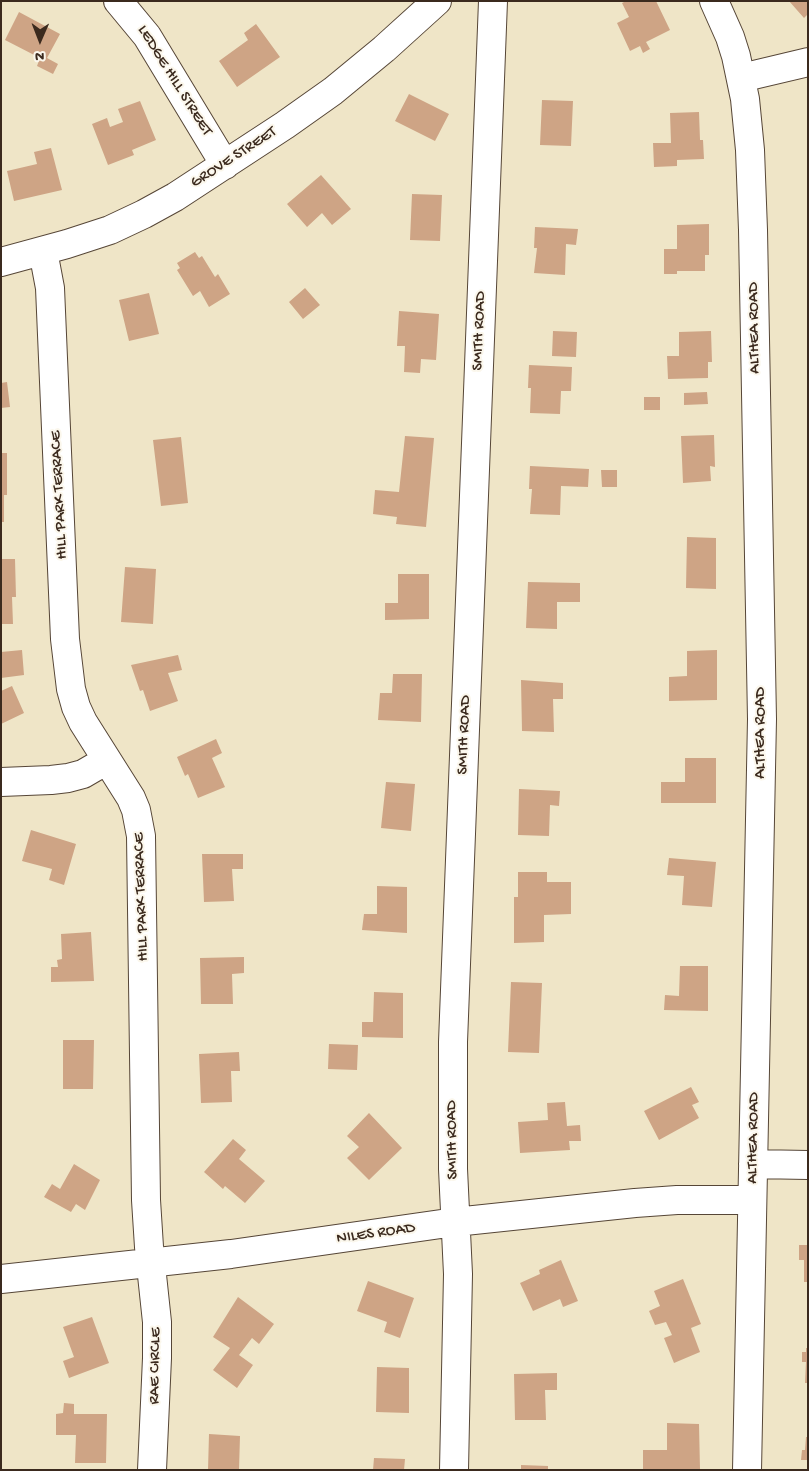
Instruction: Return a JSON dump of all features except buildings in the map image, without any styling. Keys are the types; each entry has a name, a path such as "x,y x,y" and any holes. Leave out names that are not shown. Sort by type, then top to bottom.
{"street":[{"name":"LEDGE HILL STREET","path":"118,1 147,36 225,164"},
{"name":"GROVE STREET","path":"1,262 92,236 144,214 285,125 332,91 437,1"},
{"name":"SMITH ROAD","path":"454,1470 458,1274 452,1090 453,1042 493,1"},
{"name":"ALTHEA ROAD","path":"714,1 730,37 741,78 748,122 752,214 762,671 747,1470"},
{"path":"741,78 808,62"},
{"name":"HILL PARK TERRACE","path":"43,251 50,288 68,672 76,707 92,737 130,798 136,810 142,836 146,1200 150,1262"},
{"path":"1,782 68,778 83,774 107,760"},
{"path":"753,1164 808,1165"},
{"name":"NILES ROAD","path":"1,1279 231,1254 456,1222 635,1203 677,1200 752,1200"},
{"name":"RAE CIRCLE","path":"150,1262 156,1308 157,1358 152,1470"}]}
